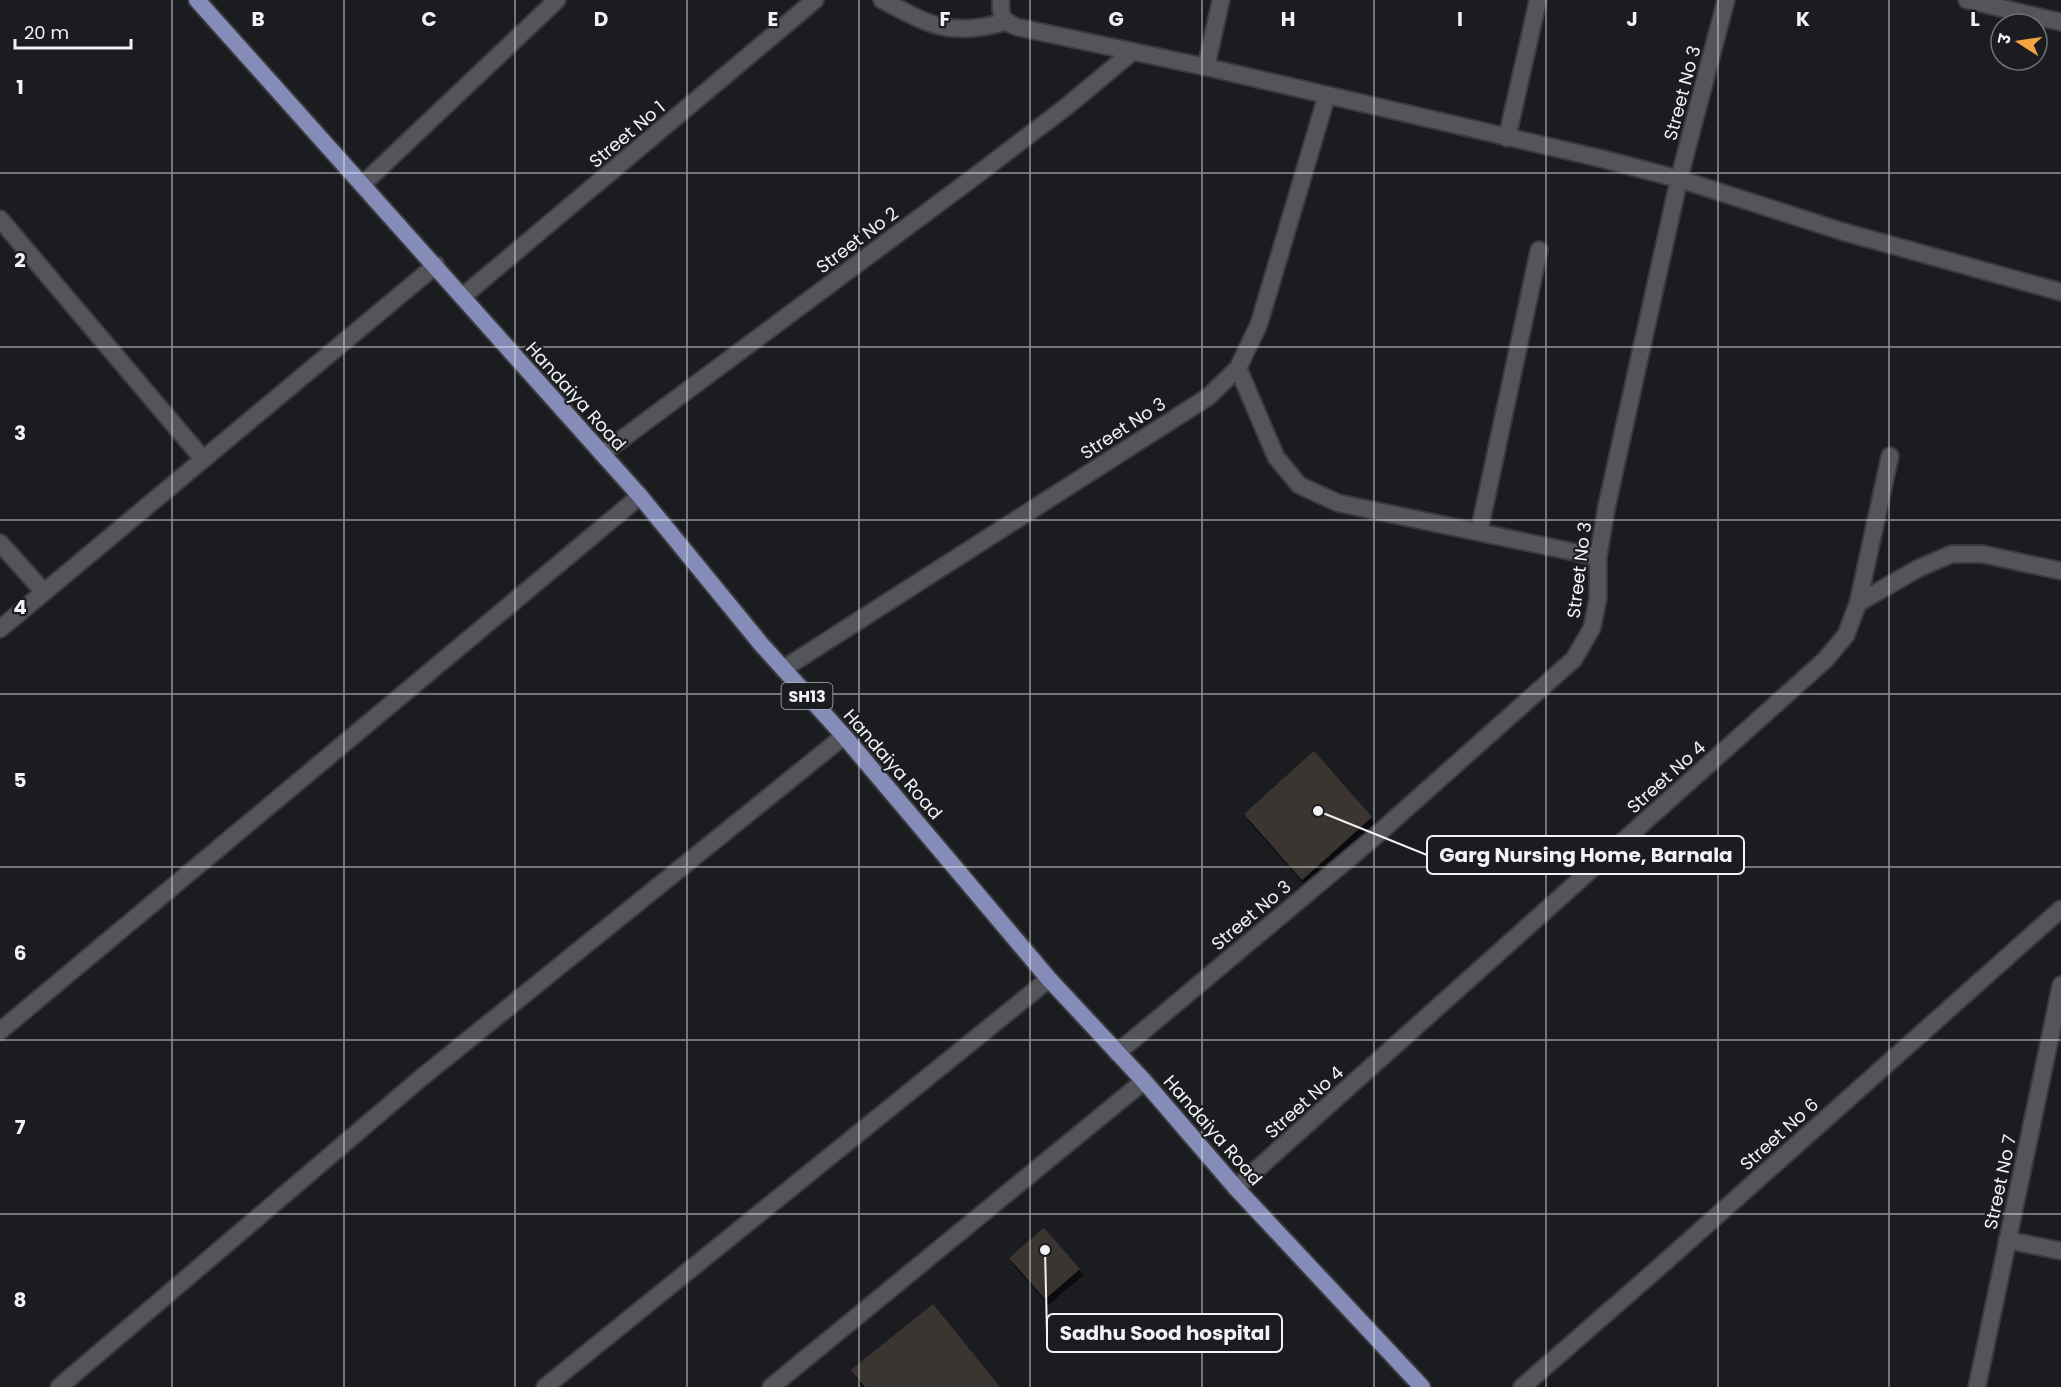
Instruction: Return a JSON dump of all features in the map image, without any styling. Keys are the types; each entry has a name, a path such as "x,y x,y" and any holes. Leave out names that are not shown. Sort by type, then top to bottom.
{"main road":[{"name":"Handaiya Road","path":"197,0 640,496 783,669 844,736 1049,979 1144,1081 1236,1188 1422,1387"}],"street":[{"path":"363,184 557,0"},
{"name":"Street No 1","path":"462,297 815,0"},
{"path":"882,0 939,27 971,29 1005,22"},
{"path":"1001,0 1001,16 1005,22 1017,27 1206,67 1603,159 1679,179 1844,232 2061,291"},
{"path":"1206,67 1221,0"},
{"path":"1507,138 1538,0"},
{"name":"Street No 3","path":"1117,1053 1371,840 1574,659 1592,628 1598,598 1598,557 1607,506 1679,179 1726,0"},
{"path":"1966,0 2061,22"},
{"name":"Street No 2","path":"602,454 1066,108 1132,52"},
{"name":"Street No 3","path":"783,669 1208,397 1238,368 1259,324 1327,95"},
{"path":"0,219 203,459"},
{"path":"1479,532 1539,250"},
{"path":"0,629 436,266"},
{"path":"1238,368 1276,457 1299,485 1338,503 1598,557"},
{"name":"Street No 4","path":"1236,1188 1825,660 1846,635 1858,603 1890,456"},
{"path":"0,1031 640,496"},
{"path":"0,543 44,592"},
{"path":"1858,603 1919,568 1952,554 1982,554 2061,571"},
{"path":"59,1387 422,1078 844,736"},
{"name":"Street No 6","path":"1522,1387 2061,909"},
{"path":"545,1387 1049,979"},
{"name":"Street No 7","path":"1977,1387 2061,986"},
{"path":"771,1387 1144,1081"},
{"path":"2007,1240 2061,1251"}],"building":[{"path":"1314,751 1372,817 1302,880 1244,814"},
{"path":"1044,1228 1080,1269 1045,1299 1009,1258"},
{"path":"933,1304 1000,1387 865,1387 851,1370"}],"place":[{"name":"Garg Nursing Home, Barnala","path":"1318,811"},
{"name":"Sadhu Sood hospital","path":"1045,1250"}]}
